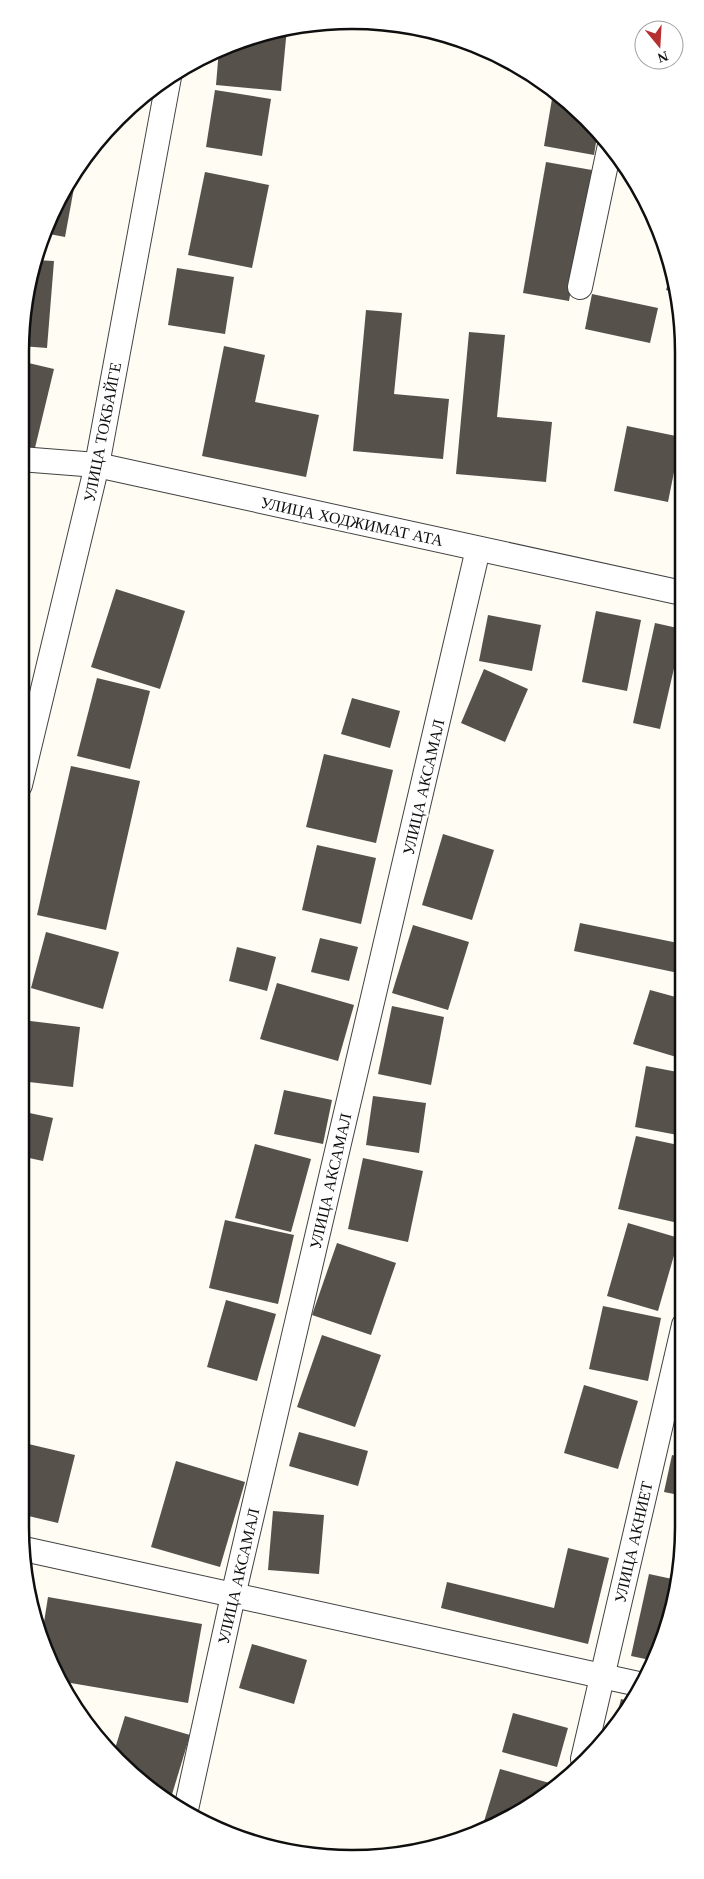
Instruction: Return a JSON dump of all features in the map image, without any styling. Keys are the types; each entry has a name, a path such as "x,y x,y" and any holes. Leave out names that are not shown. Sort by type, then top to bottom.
{"street":[{"name":"УЛИЦА ТОКБАЙГЕ","path":"29,748 97,465 167,87"},
{"path":"580,287 608,155"},
{"name":"УЛИЦА ХОДЖИМАТ АТА","path":"29,461 97,465 675,591"},
{"name":"УЛИЦА АКСАМАЛ","path":"188,1806 233,1596 478,549"},
{"name":"УЛИЦА АКНИЕТ","path":"585,1752 675,1363"},
{"path":"29,1549 233,1596 635,1683"}],"building":[{"path":"286,36 281,91 216,85 218,58 248,46"},
{"path":"215,90 271,99 262,156 206,147"},
{"path":"552,98 581,123 596,141 594,155 544,146"},
{"path":"546,162 592,170 569,301 523,293"},
{"path":"205,172 269,185 252,268 188,255"},
{"path":"74,186 65,237 51,234"},
{"path":"42,260 54,261 47,348 29,347 29,331 35,289"},
{"path":"177,268 234,277 225,334 168,325"},
{"path":"592,294 658,308 650,343 585,329"},
{"path":"366,310 402,313 394,394 449,399 443,459 353,451"},
{"path":"469,332 505,335 497,417 552,422 546,482 456,474"},
{"path":"224,346 265,355 255,402 319,415 306,477 202,456"},
{"path":"29,363 54,369 34,452 29,451"},
{"path":"627,426 675,436 675,467 668,502 614,491"},
{"path":"116,589 185,611 160,689 91,667"},
{"path":"596,611 641,620 627,691 582,682"},
{"path":"488,615 541,625 532,671 479,661"},
{"path":"655,623 675,627 675,664 660,729 633,723"},
{"path":"484,669 528,689 505,742 461,723"},
{"path":"97,678 150,691 130,769 77,756"},
{"path":"352,698 400,711 390,748 341,734"},
{"path":"324,754 393,770 376,843 306,827"},
{"path":"71,766 140,781 106,930 37,915"},
{"path":"443,834 494,850 472,920 422,905"},
{"path":"317,845 376,858 361,924 302,910"},
{"path":"580,923 675,942 675,972 574,951"},
{"path":"413,925 469,942 448,1010 392,993"},
{"path":"46,932 119,952 103,1009 31,988"},
{"path":"320,938 358,947 349,981 311,972"},
{"path":"237,947 276,957 267,991 229,981"},
{"path":"277,983 354,1005 338,1061 260,1039"},
{"path":"650,990 675,997 675,1057 633,1044"},
{"path":"392,1006 444,1017 431,1085 378,1074"},
{"path":"29,1021 80,1027 73,1087 29,1082"},
{"path":"646,1066 675,1071 675,1134 635,1127"},
{"path":"284,1090 332,1100 323,1144 274,1134"},
{"path":"373,1096 426,1103 419,1153 366,1145"},
{"path":"29,1113 53,1118 43,1161 29,1158"},
{"path":"636,1136 675,1144 675,1222 618,1209"},
{"path":"255,1144 311,1159 291,1232 235,1218"},
{"path":"363,1158 423,1171 408,1242 348,1229"},
{"path":"225,1220 294,1235 278,1304 209,1288"},
{"path":"628,1223 675,1237 675,1252 658,1311 607,1296"},
{"path":"337,1243 396,1263 371,1335 312,1315"},
{"path":"226,1300 276,1314 257,1381 207,1367"},
{"path":"603,1306 661,1318 648,1381 589,1369"},
{"path":"322,1335 381,1355 355,1427 297,1407"},
{"path":"584,1385 638,1401 618,1469 564,1453"},
{"path":"299,1432 368,1451 358,1486 289,1466"},
{"path":"29,1444 75,1455 58,1523 29,1516"},
{"path":"672,1455 675,1456 675,1494 664,1492"},
{"path":"176,1461 245,1482 220,1567 151,1547"},
{"path":"273,1511 324,1515 319,1574 268,1570"},
{"path":"568,1548 609,1558 588,1644 441,1608 447,1582 554,1608"},
{"path":"649,1574 671,1579 664,1611 647,1659 631,1656"},
{"path":"48,1597 202,1624 188,1703 69,1683 53,1651 44,1624"},
{"path":"252,1644 307,1660 294,1704 239,1688"},
{"path":"621,1699 625,1700 621,1707 618,1711"},
{"path":"513,1713 568,1728 557,1767 502,1752"},
{"path":"125,1716 190,1735 172,1796 139,1770 115,1747"},
{"path":"500,1769 549,1783 514,1807 484,1822"}]}
